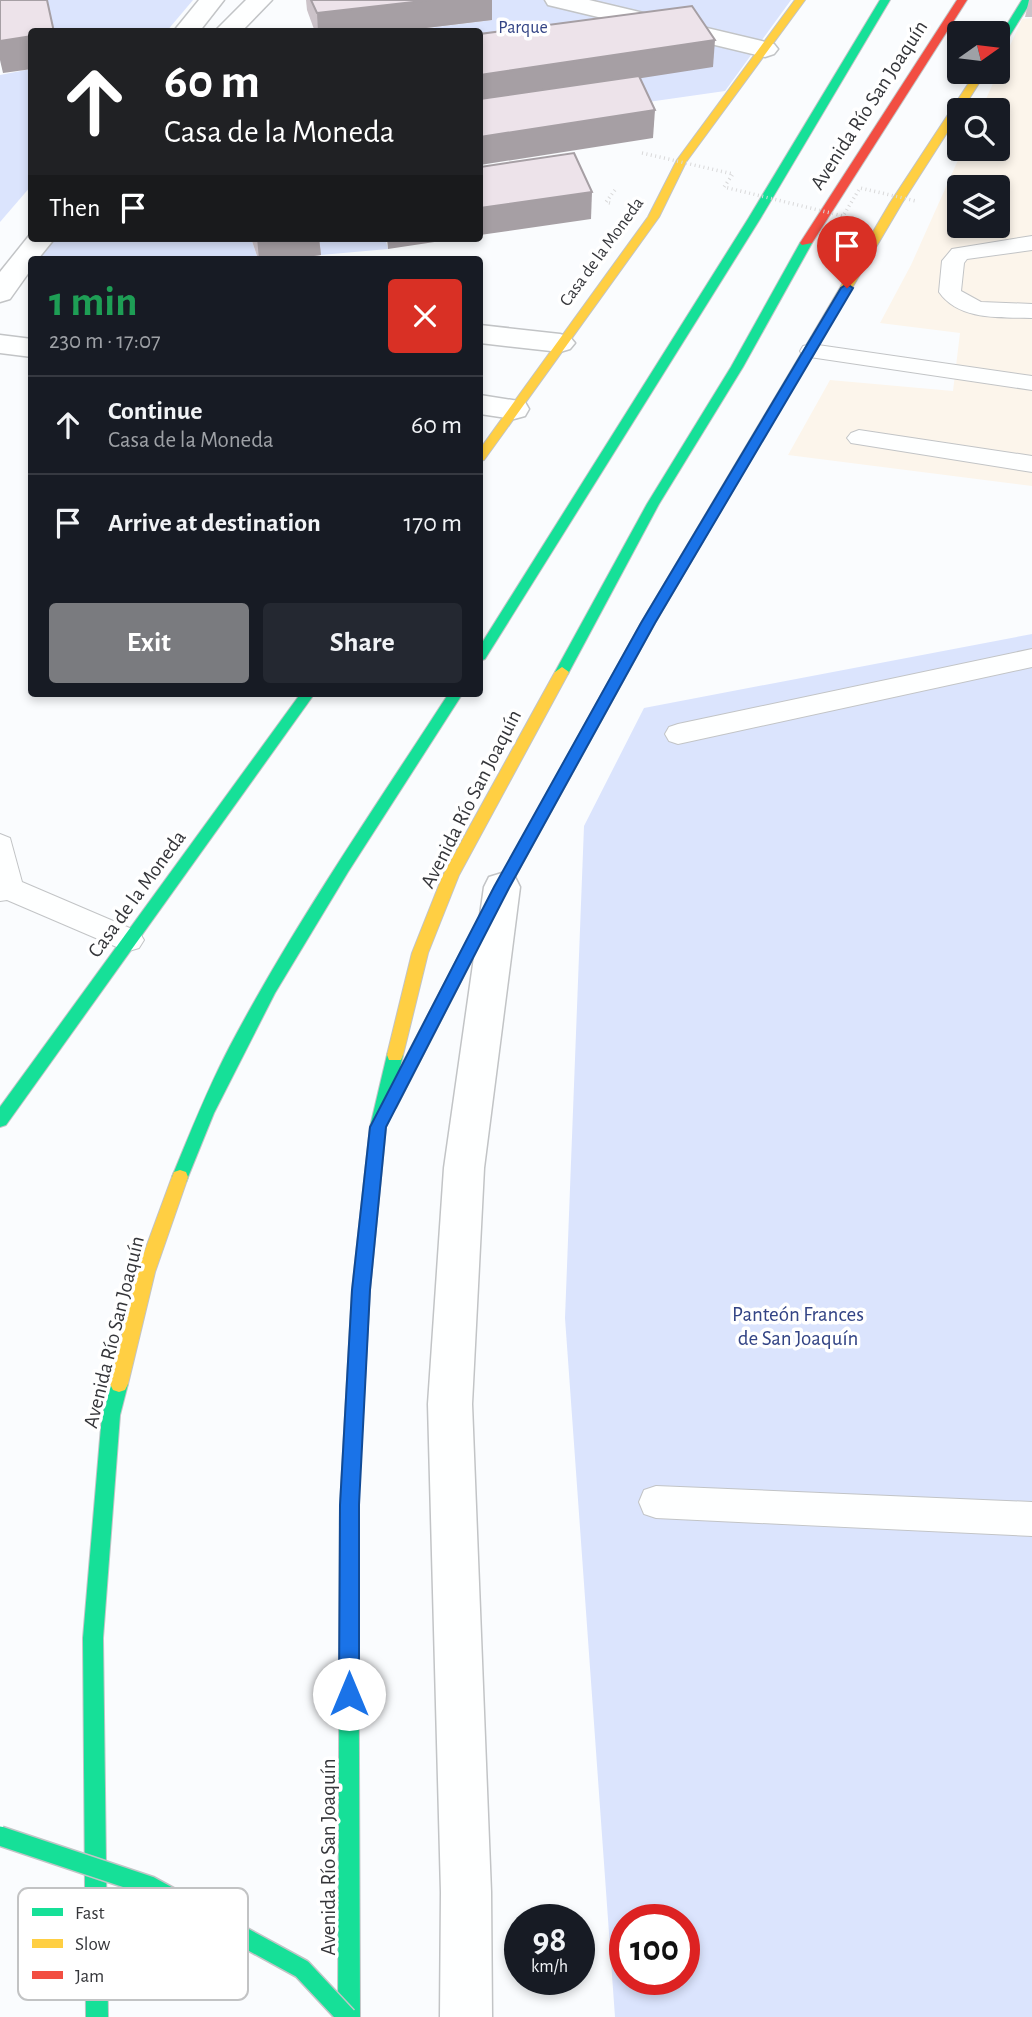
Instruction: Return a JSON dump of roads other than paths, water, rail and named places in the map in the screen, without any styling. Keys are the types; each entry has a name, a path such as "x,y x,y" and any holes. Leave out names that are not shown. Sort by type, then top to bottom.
{"main road":[{"name":"Casa de la Moneda","path":"483,453 653,217 681,162 800,0"},
{"name":"Avenida Río San Joaquín","path":"483,651 754,219 885,0"},
{"name":"Avenida Río San Joaquín","path":"348,2017 349,1505 361,1290 378,1127 420,953 451,875 653,504 737,366 810,236 962,0"},
{"path":"1010,27 1027,0"},
{"path":"378,1127 502,887 648,623 896,203 973,84"},
{"name":"Casa de la Moneda","path":"0,1120 305,697"},
{"name":"Avenida Río San Joaquín","path":"96,1888 93,1638 111,1415 146,1272 198,1126 264,996 453,697"},
{"path":"0,1836 154,1888"},
{"path":"248,1940 302,1969 348,2017"}],"street":[{"path":"188,28 212,0"},
{"path":"230,28 260,0"},
{"path":"557,0 765,49"},
{"path":"10,285 36,243"},
{"path":"483,334 560,343"},
{"path":"0,344 28,348"},
{"path":"483,405 514,409"},
{"path":"466,2017 466,1892 450,1404 464,1168 502,887"}],"lane":[{"path":"1032,243 960,254 953,261 950,292 958,302 972,308 1032,311"},
{"path":"811,351 1032,383"},
{"path":"859,438 1032,464"},
{"path":"678,734 1032,658"},
{"path":"0,845 5,889 129,940"},
{"path":"656,1502 1032,1519"}],"park label":[{"name":"Parque","path":"523,28"},
{"name":"Panteón Frances de San Joaquín","path":"798,1326"}]}
